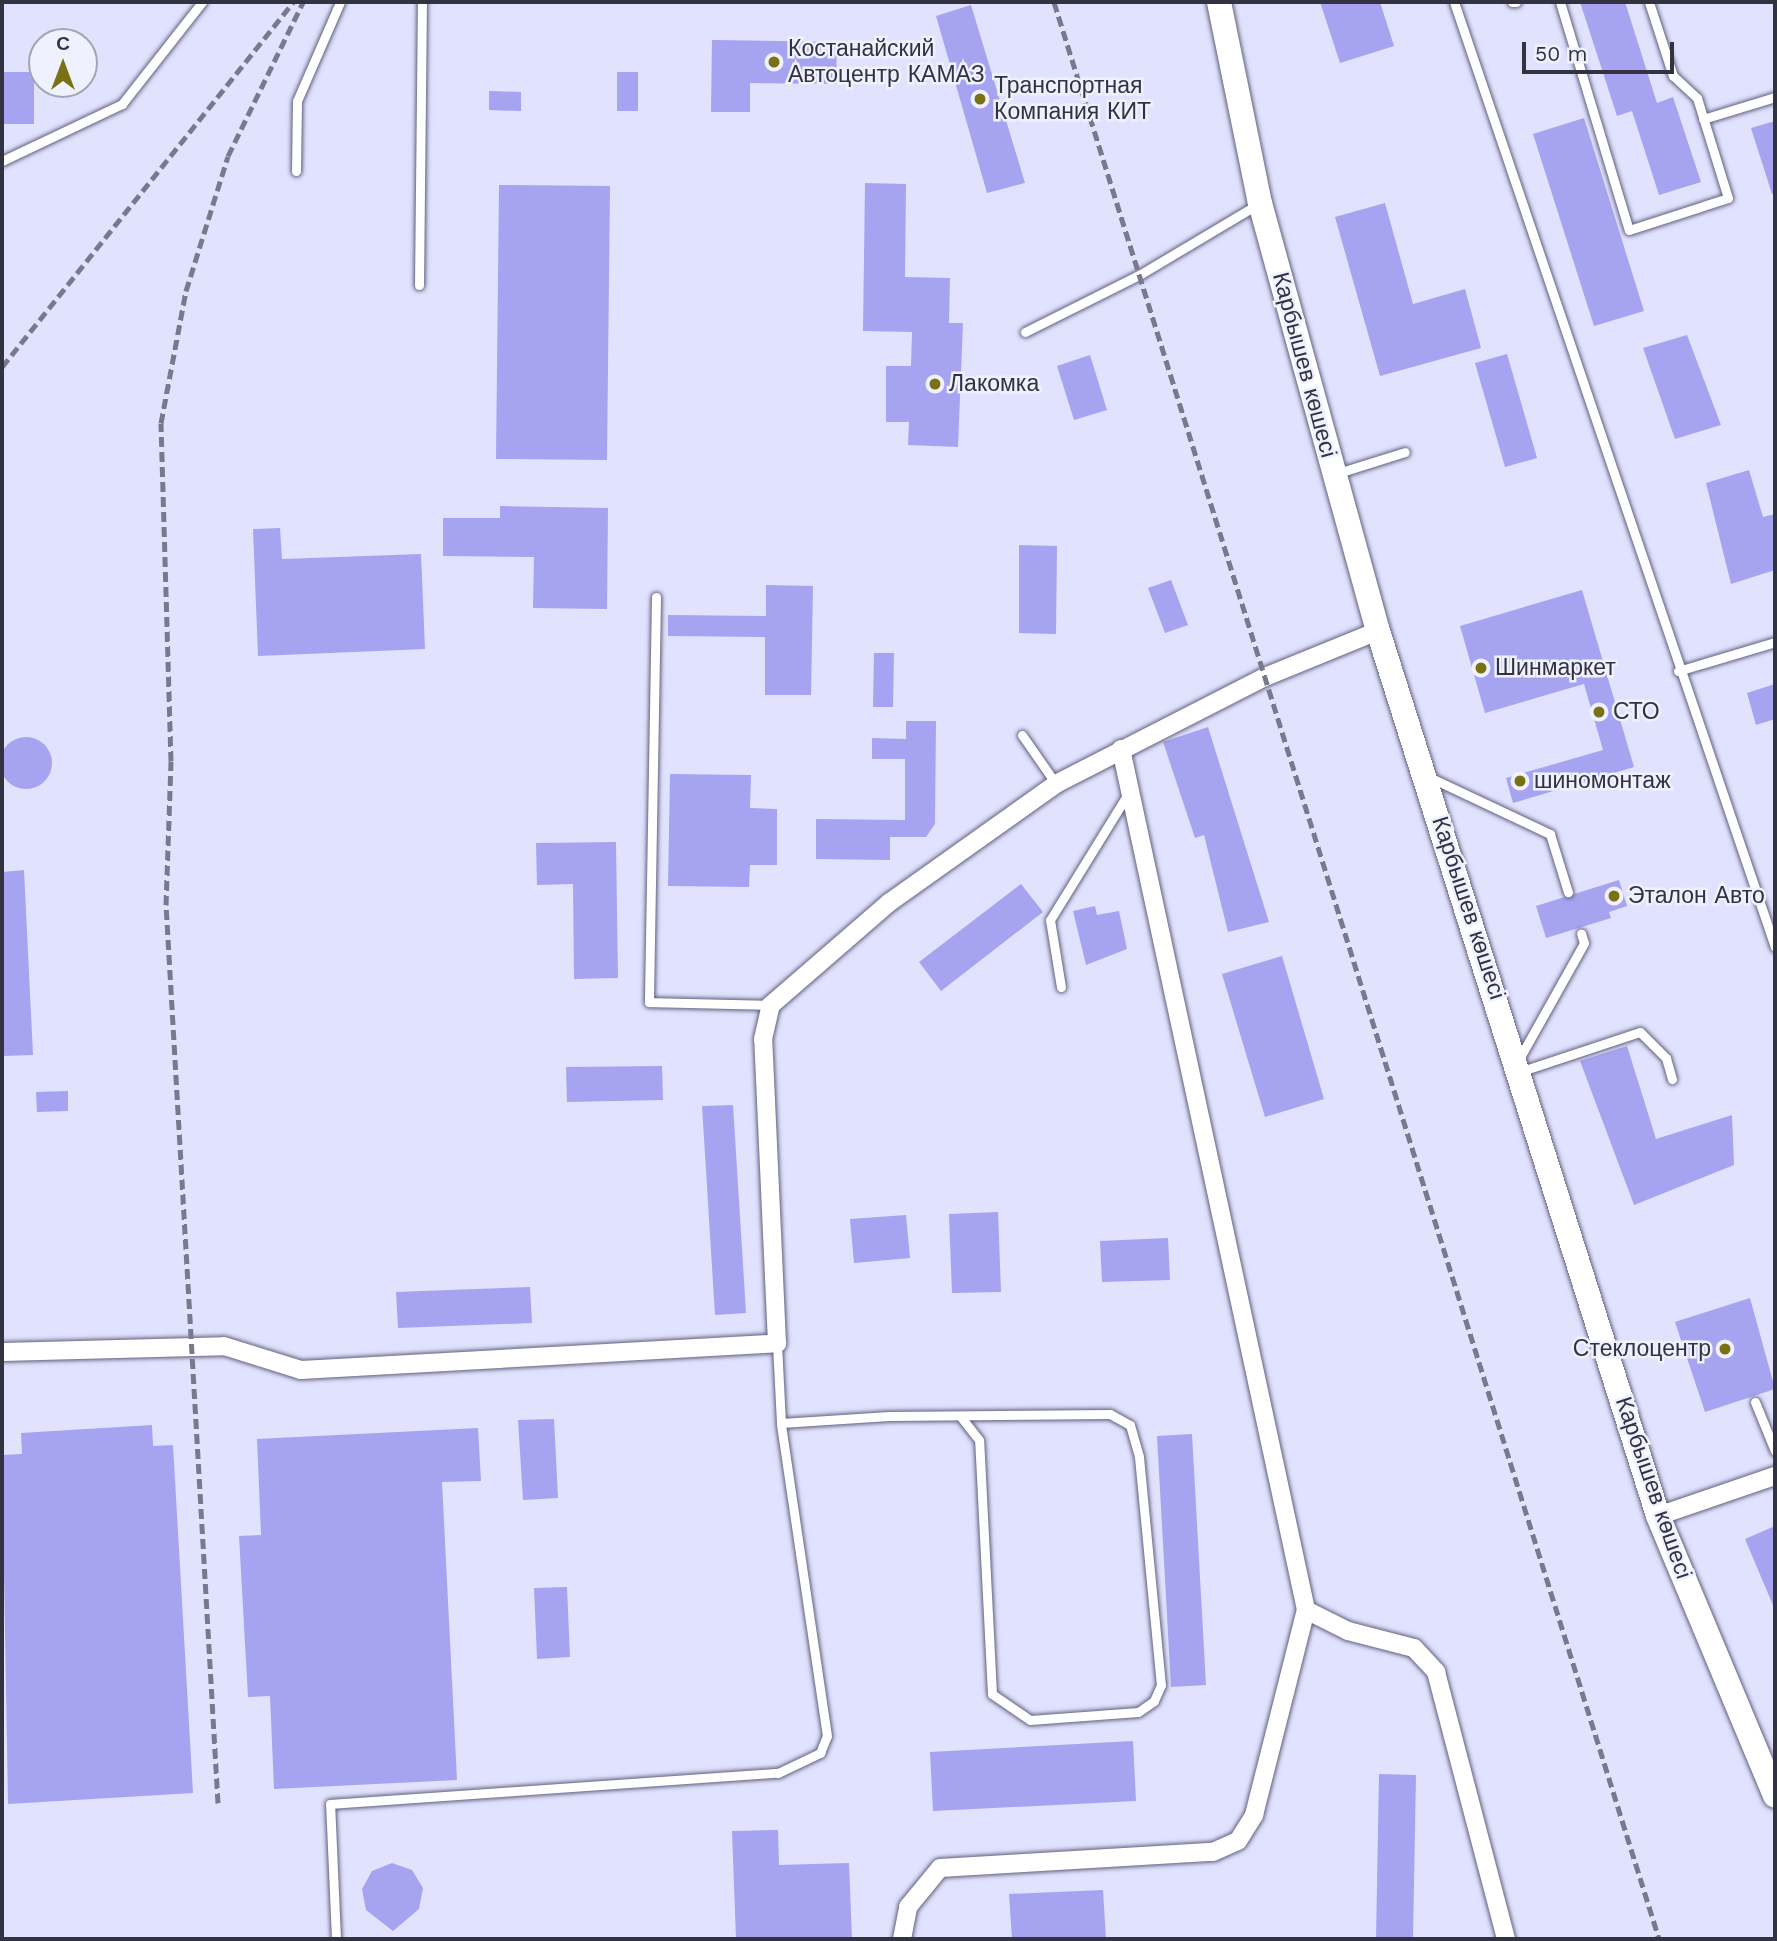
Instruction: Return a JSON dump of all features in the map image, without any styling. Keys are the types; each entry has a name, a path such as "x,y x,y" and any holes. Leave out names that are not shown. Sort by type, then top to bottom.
{"main road":[{"name":"Карбышев көшесі","path":"1219,2 1260,203 1378,631 1520,1066 1658,1516 1775,1796"}],"street":[{"path":"2,1352 225,1346 301,1370 777,1343 763,1039 771,1004 890,902 1056,784 1265,677 1378,631"},
{"path":"902,1939 908,1907 940,1868 1213,1852 1238,1841 1254,1815 1306,1610 1121,749"},
{"path":"1658,1516 1775,1476"},
{"path":"1306,1610 1348,1631 1414,1648 1436,1672 1506,1939"}],"lane":[{"path":"2,161 122,104 202,2"},
{"path":"296,171 297,101 340,2"},
{"path":"419,285 422,2"},
{"path":"1454,2 1678,671 1775,947"},
{"path":"1560,2 1629,230 1728,198 1697,98 1673,76 1649,2"},
{"path":"1703,119 1775,97"},
{"path":"1025,332 1139,275 1260,203"},
{"path":"1333,474 1405,452"},
{"path":"656,597 649,1002 771,1004"},
{"path":"1678,671 1775,642"},
{"path":"1021,735 1056,784"},
{"path":"1425,775 1550,834 1568,892"},
{"path":"1061,987 1050,920 1130,790"},
{"path":"1520,1066 1584,943 1581,933"},
{"path":"1520,1066 1640,1032 1666,1058 1672,1079"},
{"path":"337,1939 330,1804 778,1773 820,1753 827,1736 782,1423 777,1343"},
{"path":"1755,1402 1775,1451"},
{"path":"782,1423 962,1418 1110,1414 1130,1425 1139,1457 1161,1685 1154,1701 1138,1712 1030,1720 992,1694 979,1440 962,1418"}],"building":[{"path":"1320,2 1380,2 1394,46 1340,63"},
{"path":"1580,2 1625,2 1657,103 1673,97 1701,182 1659,195 1632,111 1617,116"},
{"name":"Транспортная Компания КИТ","path":"971,5 1025,183 987,193 936,16"},
{"name":"Костанайский Автоцентр КАМАЗ","path":"712,40 837,42 836,84 750,83 750,112 711,112"},
{"path":"2,72 28,72 28,98 34,98 34,124 2,124"},
{"path":"617,72 638,72 638,111 617,111"},
{"path":"489,91 521,92 521,111 489,110"},
{"path":"1584,118 1644,311 1594,326 1533,134"},
{"path":"1775,121 1775,194 1772,194 1751,128"},
{"path":"865,183 906,184 905,277 950,278 949,323 963,323 958,447 908,445 909,422 886,422 886,366 911,366 912,332 863,331"},
{"path":"499,185 610,186 607,460 496,459"},
{"path":"1385,203 1413,304 1465,289 1481,348 1380,376 1335,217"},
{"path":"1687,335 1721,425 1675,439 1643,348"},
{"path":"1507,354 1537,458 1505,467 1475,363"},
{"path":"1090,355 1107,410 1074,420 1057,366"},
{"path":"1749,470 1763,517 1775,514 1775,570 1731,584 1706,483"},
{"path":"500,506 608,508 607,609 533,608 534,557 443,556 443,518 500,518"},
{"path":"280,528 282,559 421,554 425,649 258,656 253,529"},
{"path":"1019,545 1057,546 1056,634 1019,633"},
{"path":"1171,580 1188,625 1165,633 1148,588"},
{"path":"766,585 813,586 811,695 765,695 765,637 668,636 668,615 766,616"},
{"path":"1582,590 1634,767 1513,803 1506,778 1603,750 1584,684 1485,713 1460,626"},
{"path":"874,653 894,653 893,707 873,707"},
{"path":"1775,684 1775,719 1756,725 1747,693"},
{"path":"906,721 936,721 935,824 926,837 890,837 890,860 816,859 816,819 905,820 905,759 872,759 872,738 906,739"},
{"path":"1208,727 1269,922 1228,932 1204,835 1195,838 1163,742"},
{"path":"26,737 36,739 44,745 50,753 50,773 44,781 36,787 26,789 16,787 8,781 2,773 0,763 2,753 8,745 16,739"},
{"path":"670,774 751,775 750,808 777,809 777,865 750,865 749,887 668,886"},
{"path":"616,842 618,978 574,979 573,884 537,885 536,843"},
{"path":"24,870 33,1055 2,1056 2,872"},
{"path":"1619,880 1627,906 1609,912 1611,918 1546,938 1536,906"},
{"path":"1021,884 1043,912 941,991 919,962"},
{"path":"1095,906 1097,915 1119,911 1127,949 1086,965 1073,911"},
{"path":"1282,956 1324,1099 1265,1117 1222,974"},
{"path":"1627,1046 1656,1139 1732,1115 1734,1165 1634,1205 1580,1061"},
{"path":"662,1066 663,1100 567,1102 566,1067"},
{"path":"68,1091 68,1111 37,1112 36,1092"},
{"path":"733,1105 746,1313 715,1315 702,1106"},
{"path":"998,1212 1001,1292 952,1293 949,1214"},
{"path":"906,1215 910,1258 854,1263 850,1219"},
{"path":"1168,1238 1170,1280 1102,1282 1100,1241"},
{"path":"530,1287 532,1323 398,1328 396,1292"},
{"name":"Стеклоцентр","path":"1750,1298 1775,1389 1705,1412 1675,1322"},
{"path":"554,1419 558,1498 523,1500 518,1420"},
{"path":"152,1425 153,1446 173,1445 193,1793 8,1804 2,1455 22,1454 21,1433"},
{"path":"478,1428 481,1481 442,1482 457,1780 274,1789 270,1696 248,1697 239,1536 261,1535 257,1439"},
{"path":"1192,1434 1206,1685 1171,1687 1157,1436"},
{"path":"1775,1526 1775,1610 1745,1539"},
{"path":"567,1587 570,1657 537,1659 534,1588"},
{"path":"1133,1741 1136,1801 933,1811 930,1752"},
{"path":"1379,1774 1416,1775 1413,1939 1376,1939"},
{"path":"778,1830 779,1865 849,1863 852,1939 736,1939 732,1831"},
{"path":"392,1863 412,1870 423,1888 419,1909 393,1931 366,1910 362,1889 372,1871"},
{"path":"1103,1890 1106,1939 1012,1939 1009,1894"}],"railway":[{"path":"2,367 293,2"},
{"path":"218,1803 166,905 171,761 161,423 186,291 228,156 303,2"},
{"path":"1054,2 1659,1939"}],"place":[{"name":"Костанайский Автоцентр КАМАЗ","path":"774,62"},
{"name":"Транспортная Компания КИТ","path":"980,99"},
{"name":"Лакомка","path":"935,384"},
{"name":"Шинмаркет","path":"1481,668"},
{"name":"СТО","path":"1599,712"},
{"name":"шиномонтаж","path":"1520,781"},
{"name":"Эталон Авто","path":"1614,896"},
{"name":"Стеклоцентр","path":"1725,1349"}]}
